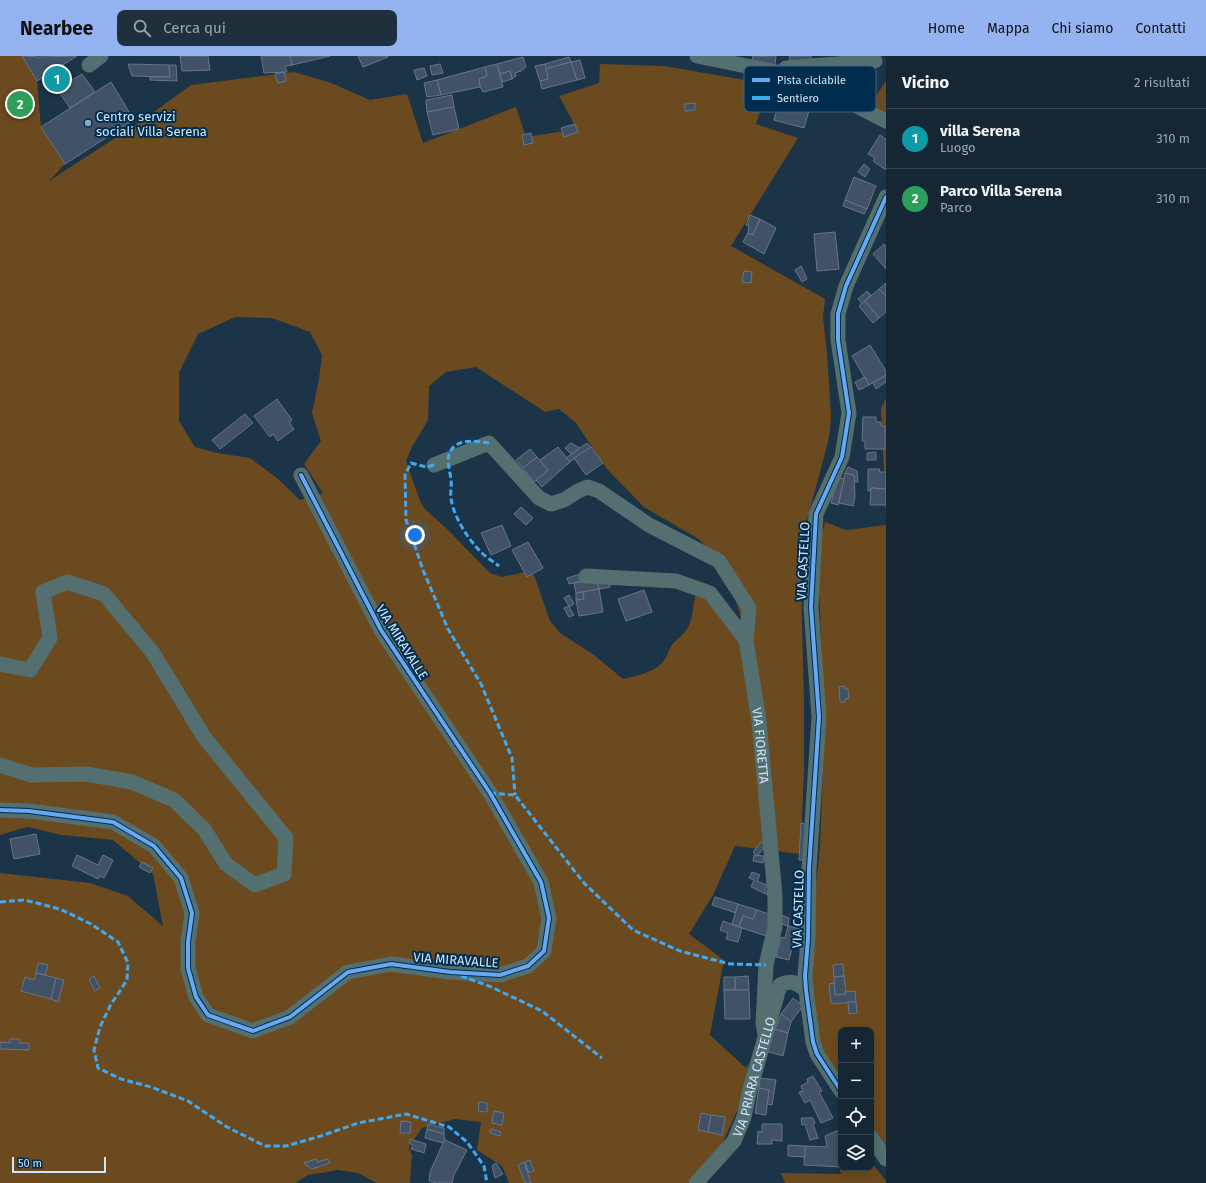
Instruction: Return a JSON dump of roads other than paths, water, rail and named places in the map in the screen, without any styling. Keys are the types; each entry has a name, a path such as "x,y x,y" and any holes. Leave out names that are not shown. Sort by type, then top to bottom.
{"street":[{"path":"89,65 101,56"},
{"path":"698,56 715,58 751,66"},
{"path":"812,66 876,61"},
{"path":"869,112 886,121"},
{"name":"VIA CASTELLO","path":"838,1087 816,1054 813,1042 805,976 808,940 809,869 818,717 811,607 816,514 842,457 849,413 838,340 838,314 846,286 886,197"},
{"path":"434,465 489,443 539,498 551,504 564,500 578,491 588,488 599,491 650,525 720,561 749,608 746,640"},
{"name":"VIA MIRAVALLE","path":"0,810 29,811 113,822 154,846 181,878 192,913 188,942 188,968 196,997 208,1015 253,1031 290,1017 348,972 391,964 450,972 500,975 528,966 544,951 549,918 541,882 490,793 380,630 301,475"},
{"name":"VIA FIORETTA","path":"586,576 676,580 710,593 746,640 759,721 775,895 775,927 766,965 763,1023 765,1035"},
{"path":"0,664 30,670 50,638 43,592 67,582 104,594 153,653 204,737 286,838 284,874 255,885 226,864 204,829 174,800 132,782 86,774 31,774 0,765"},
{"name":"VIA PRIARA CASTELLO","path":"696,1183 734,1141 744,1116 765,1035 780,985 787,982 795,982 806,990"},
{"path":"874,1141 886,1159"}],"place":[{"name":"villa Serena","path":"57,79"},
{"name":"Parco Villa Serena","path":"20,104"},
{"name":"Centro servizi sociali Villa Serena","path":"88,123"}]}
